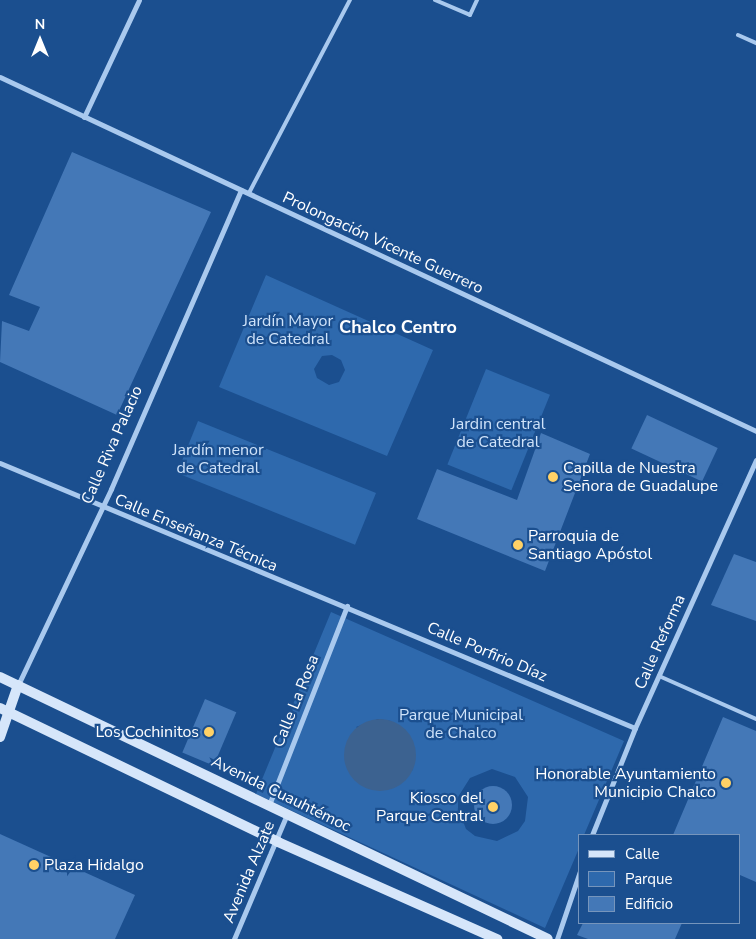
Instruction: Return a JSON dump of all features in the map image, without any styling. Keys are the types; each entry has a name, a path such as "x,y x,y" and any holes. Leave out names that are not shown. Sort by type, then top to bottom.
{"main road":[{"name":"Avenida Cuauhtémoc","path":"0,677 548,939"},
{"name":"Calle Riva Palacio","path":"0,738 11,712 18,685"},
{"path":"0,708 278,842 496,939"}],"street":[{"path":"84,117 139,0"},
{"name":"Prolongación Vicente Guerrero","path":"0,77 756,431"},
{"name":"Calle Riva Palacio","path":"18,685 101,507 242,190"},
{"name":"Calle Reforma","path":"592,834 635,728 756,460"},
{"name":"Calle Enseñanza Técnica","path":"0,463 101,507 329,600"},
{"name":"Calle Porfirio Díaz","path":"329,600 635,728"},
{"name":"Calle La Rosa","path":"268,805 347,606"},
{"name":"Avenida Alzate","path":"234,939 278,842 287,814"},
{"path":"557,939 578,877"}],"lane":[{"path":"248,193 350,0"},
{"path":"435,0 470,15 476,0"},
{"path":"738,35 756,43"},
{"path":"659,676 756,719"}],"green space":[{"name":"Jardín Mayor de Catedral","path":"266,275 433,350 387,456 219,387","holes":["332,355 341,360 345,370 339,382 329,385 317,378 314,369 322,356"]},
{"name":"Jardin central de Catedral","path":"486,369 550,395 511,490 447,464"},
{"name":"Jardín menor de Catedral","path":"198,421 376,493 355,545 177,473"},
{"name":"Parque Municipal de Chalco","path":"331,612 624,741 584,834 578,834 578,851 545,928 256,794","holes":["378,719 391,721 415,759 412,771 356,727","492,769 515,777 528,797 525,821 518,831 497,841 475,836 466,829 458,808 458,797 470,778"]}],"shaded area":[{"path":"380,719 400,725 410,735 416,755 410,775 400,785 380,791 360,785 350,775 344,755 350,735 360,725"}],"building":[{"path":"72,152 211,212 117,415 0,362 2,321 29,331 40,307 9,295"},
{"path":"647,415 718,448 702,481 631,449"},
{"name":"Parroquia de Santiago Apóstol","path":"541,433 590,454 545,571 417,519 437,469 517,500"},
{"path":"734,554 756,562 756,621 711,605"},
{"name":"Los Cochinitos","path":"205,699 236,712 214,766 182,752"},
{"name":"Honorable Ayuntamiento Municipio Chalco","path":"723,717 756,731 756,882 741,875 741,834 673,834"},
{"name":"Kiosco del Parque Central","path":"493,786 500,787 506,792 511,798 511,812 506,818 500,823 493,824 486,823 480,818 475,812 474,805 475,798 480,792 486,787"},
{"name":"Plaza Hidalgo","path":"0,834 135,895 115,939 0,939"},
{"path":"582,924 682,924 675,939 588,939 577,935"}],"place":[{"name":"Capilla de Nuestra Señora de Guadalupe","path":"553,477"},
{"name":"Parroquia de Santiago Apóstol","path":"518,545"},
{"name":"Los Cochinitos","path":"209,732"},
{"name":"Honorable Ayuntamiento Municipio Chalco","path":"726,783"},
{"name":"Kiosco del Parque Central","path":"493,807"},
{"name":"Plaza Hidalgo","path":"34,865"}],"district":[{"name":"Chalco Centro","path":"398,327"}]}
